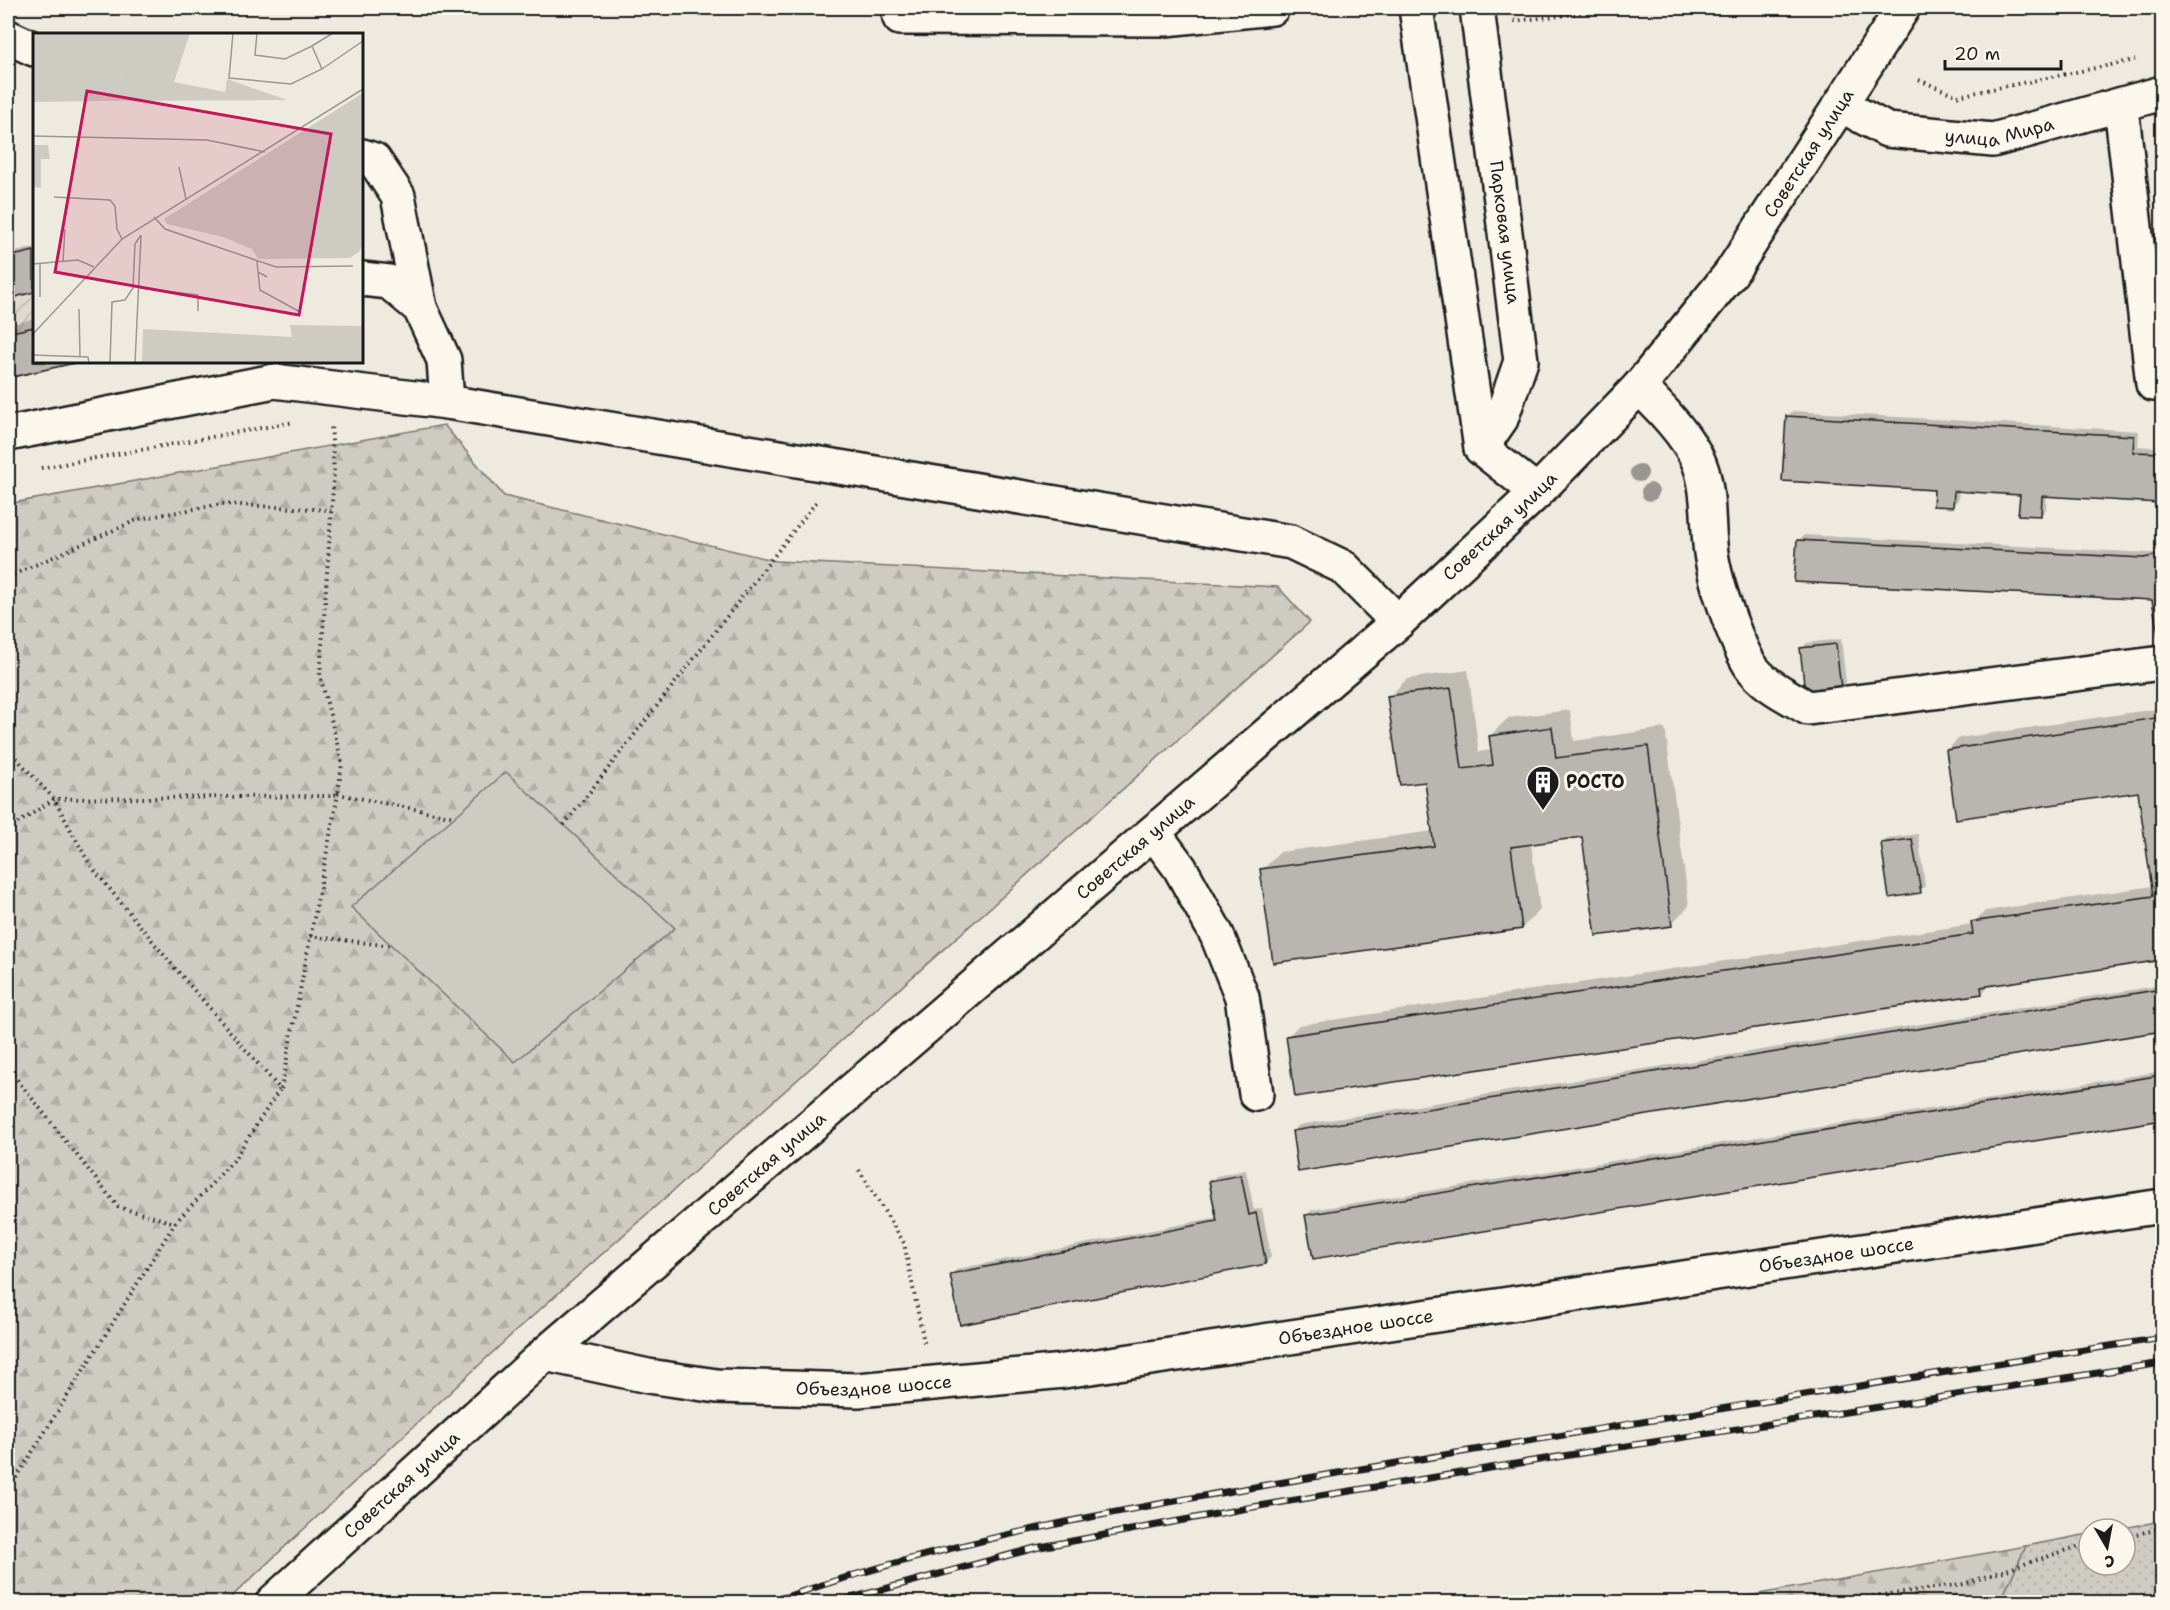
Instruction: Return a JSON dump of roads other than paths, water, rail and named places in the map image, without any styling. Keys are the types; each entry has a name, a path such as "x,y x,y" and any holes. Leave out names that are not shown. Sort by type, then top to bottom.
{"main road":[{"path":"898,8 900,18 1142,19 1272,8"},
{"path":"1416,8 1481,448 1537,492"},
{"name":"Советская улица","path":"273,1602 545,1354 1398,622 1537,492 1639,387 1731,273 1903,8"},
{"name":"Парковая улица","path":"1478,17 1521,361 1501,419 1481,448"},
{"path":"8,37 33,48"},
{"name":"улица Мира","path":"1840,105 1887,130 1994,140 2163,93"},
{"path":"2121,105 2142,196 2153,384"},
{"path":"363,156 374,160 398,196 420,309 444,360 447,402"},
{"path":"363,279 390,282 420,309"},
{"path":"8,434 274,381 447,402 1291,542 1343,567 1398,622"},
{"path":"1639,387 1670,416 1701,468 1708,503 1711,553 1720,593 1750,665 1772,687 1808,708 2163,663"},
{"path":"1154,833 1180,868 1196,897 1216,935 1242,998 1256,1094"},
{"name":"Объездное шоссе","path":"545,1354 648,1376 717,1386 858,1390 1064,1371 2163,1206"}],"railway":[{"path":"772,1602 925,1555 1081,1519 1318,1476 2162,1338"},
{"path":"837,1602 1035,1548 1253,1507 1582,1453 2162,1363"}],"place":[{"name":"РОСТО","path":"1543,811"}]}
